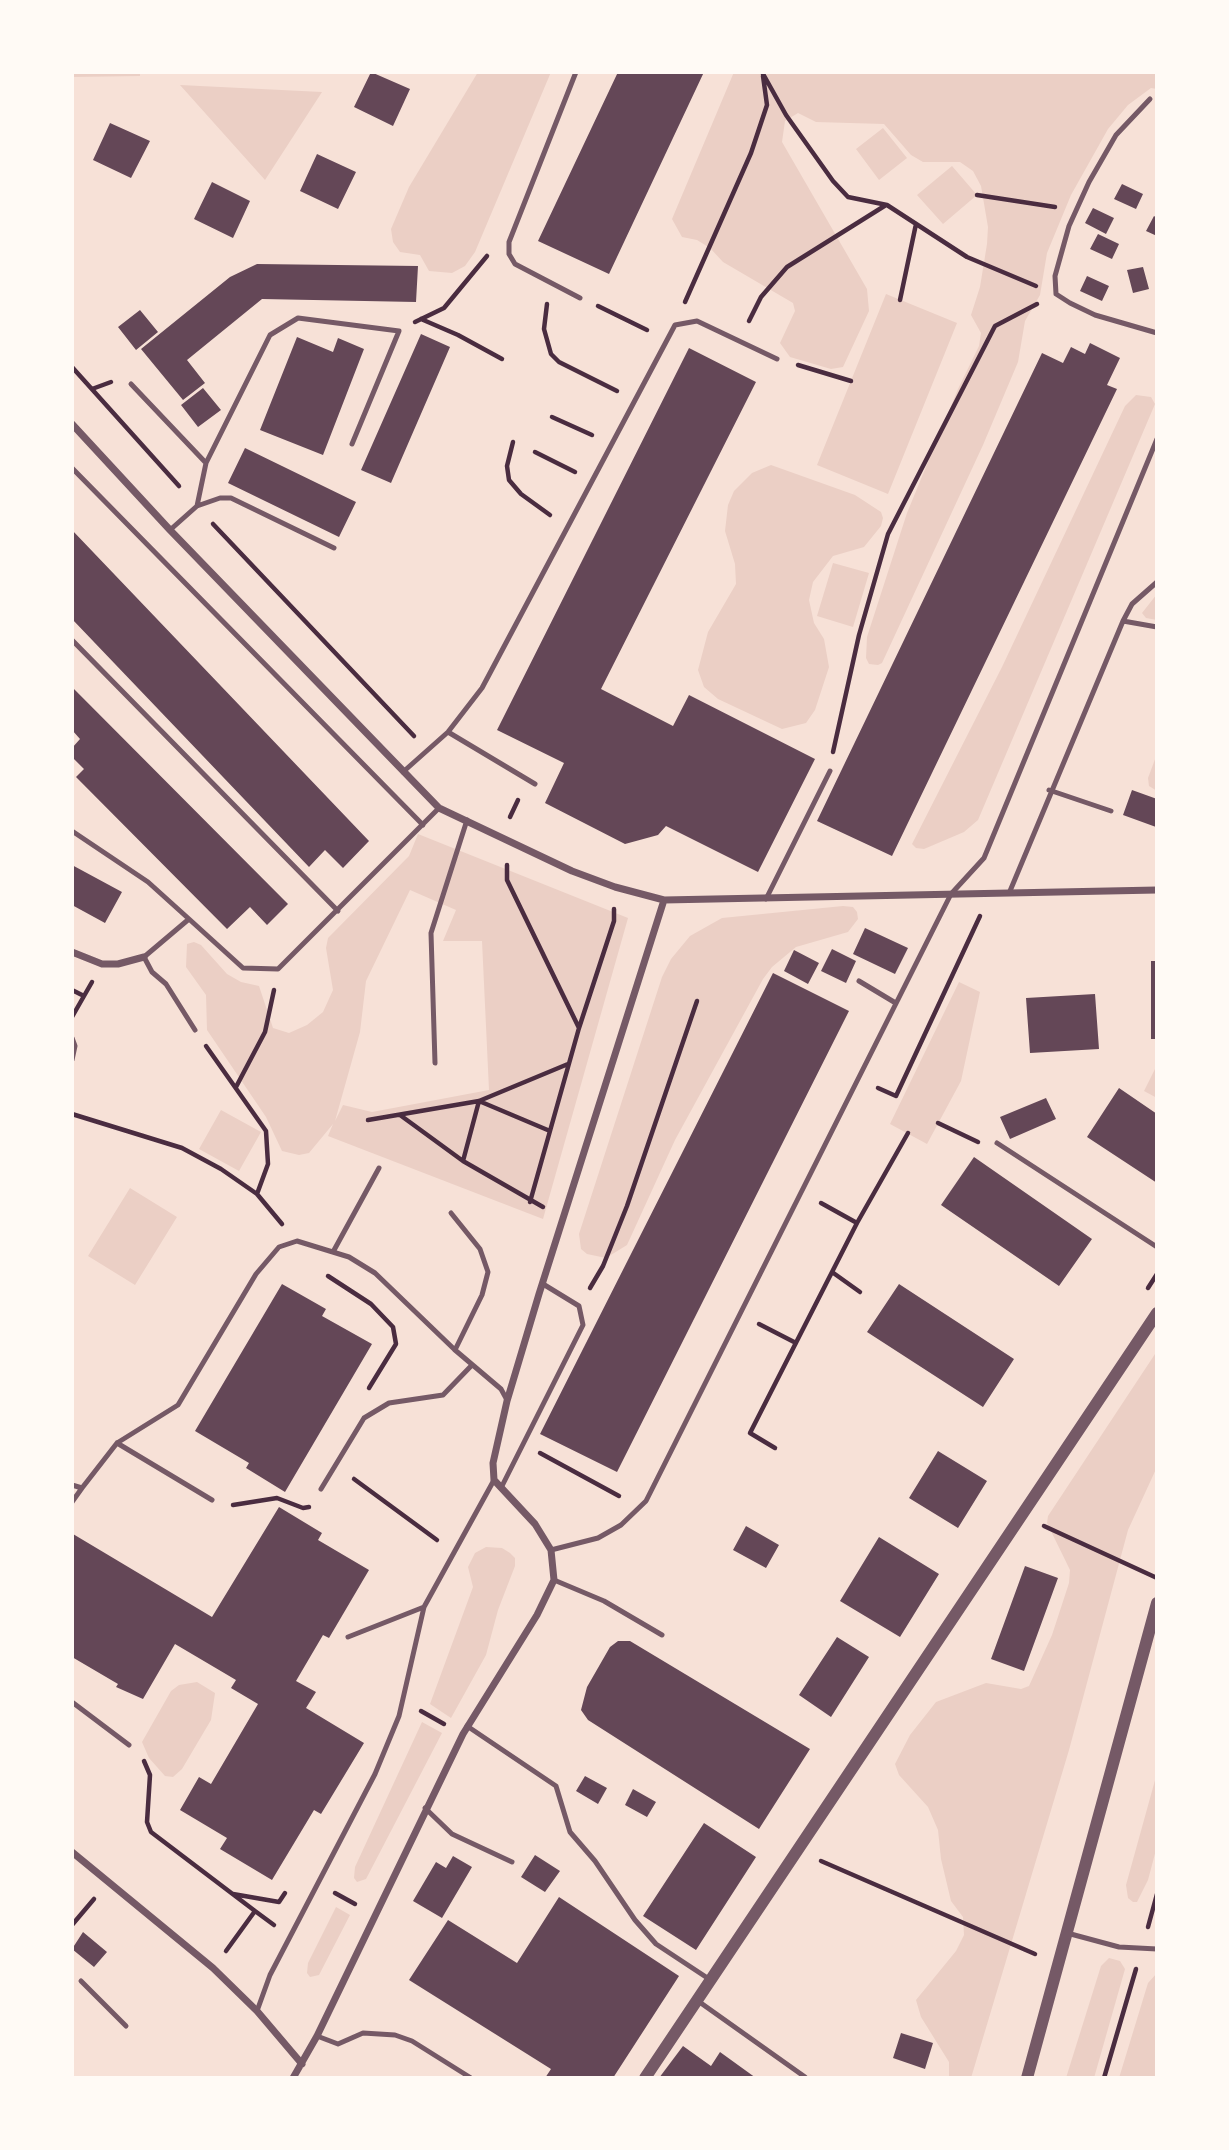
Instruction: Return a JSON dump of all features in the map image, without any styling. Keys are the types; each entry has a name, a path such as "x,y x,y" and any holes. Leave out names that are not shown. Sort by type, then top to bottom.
{"street":[{"path":"72,424 170,530 439,808 503,837 524,850 615,887 664,900 1157,890"},
{"path":"293,2078 317,2036 467,1726 537,1615 554,1580 551,1550 535,1524 494,1480 493,1463 507,1401 664,900"},
{"path":"72,953 102,964 118,964 144,957"},
{"path":"645,2078 1157,1313"},
{"path":"1027,2078 1157,1603"},
{"path":"72,1852 213,1968 257,2011 302,2064"}],"lane":[{"path":"576,72 509,242 509,254 515,264 580,298"},
{"path":"1150,99 1116,135 1075,212 1055,276 1056,294 1095,315 1157,333"},
{"path":"197,506 206,463 270,335 298,318 399,331 352,444"},
{"path":"403,772 448,732 482,688 675,325 697,321 777,359"},
{"path":"131,384 206,463"},
{"path":"551,1550 598,1538 621,1525 641,1508 742,1315 894,1002 951,894 984,858 1154,457 1157,439"},
{"path":"72,468 423,825"},
{"path":"170,530 197,506 220,498 231,498 334,548"},
{"path":"1010,891 1049,790 1123,621 1132,604 1157,582"},
{"path":"1123,621 1157,627"},
{"path":"72,640 338,911"},
{"path":"448,732 532,782"},
{"path":"766,899 830,771"},
{"path":"1049,790 1111,811"},
{"path":"72,831 148,882 243,968 278,969 439,808"},
{"path":"435,1063 431,933 467,820"},
{"path":"189,919 144,957 152,972 166,984 195,1030"},
{"path":"859,982 894,1002"},
{"path":"72,1038 75,1046 72,1060"},
{"path":"997,1143 1157,1247"},
{"path":"333,1252 379,1168"},
{"path":"451,1213 480,1248 488,1272 482,1295 455,1350"},
{"path":"72,1502 117,1443 178,1405 256,1274 279,1247 297,1241 333,1252 375,1273 472,1366 502,1389 507,1401"},
{"path":"501,1488 583,1325 579,1307 543,1284"},
{"path":"321,1489 360,1425 376,1409 389,1403 443,1395 472,1366"},
{"path":"117,1443 212,1500"},
{"path":"257,2011 270,1975 375,1774 405,1702 424,1607 456,1554 494,1480"},
{"path":"72,1485 82,1488"},
{"path":"554,1580 604,1601 662,1634"},
{"path":"348,1637 424,1607"},
{"path":"72,1702 130,1745"},
{"path":"467,1726 556,1786 570,1832 635,1920 656,1944 712,1981"},
{"path":"425,1808 452,1834 512,1862"},
{"path":"1067,1933 1119,1947 1142,1950 1157,1948"},
{"path":"81,1981 126,2026"},
{"path":"698,2001 805,2077"},
{"path":"317,2036 338,2044 363,2033 394,2035 412,2041 471,2078"}],"path":[{"path":"762,72 786,115 848,197 887,205 992,270 1056,294"},
{"path":"675,325 751,153 767,105 762,72"},
{"path":"977,195 1017,199 1075,212"},
{"path":"740,340 761,297 787,267 887,205"},
{"path":"900,300 916,224"},
{"path":"399,331 444,308 474,271"},
{"path":"554,284 545,309 544,329 551,354 574,370 637,400"},
{"path":"830,771 839,715 888,534 995,326 1056,294"},
{"path":"580,298 666,340"},
{"path":"420,319 458,335 502,359"},
{"path":"777,359 851,381"},
{"path":"72,367 197,506 427,749"},
{"path":"551,417 613,444"},
{"path":"513,442 508,455 509,480 521,494 568,528"},
{"path":"535,452 594,481"},
{"path":"532,782 503,837 507,880 579,1028"},
{"path":"530,1202 579,1028 614,921 615,887"},
{"path":"896,1096 990,892"},
{"path":"236,1087 265,1032 278,969"},
{"path":"72,990 84,996 72,1018"},
{"path":"579,1307 603,1266 627,1206 697,1001"},
{"path":"195,1030 260,1119 269,1142 268,1164 257,1195"},
{"path":"368,1121 479,1101 569,1063"},
{"path":"479,1101 550,1131"},
{"path":"463,1161 479,1101"},
{"path":"72,1114 182,1148 221,1169 257,1195 297,1241"},
{"path":"400,1115 463,1161 530,1202 565,1217"},
{"path":"938,1123 959,1136"},
{"path":"775,1448 750,1433 857,1223 908,1133"},
{"path":"802,1193 857,1223"},
{"path":"320,1270 371,1304 393,1327 396,1344 350,1418 360,1425"},
{"path":"832,1272 860,1292"},
{"path":"742,1315 796,1343"},
{"path":"524,1444 641,1508"},
{"path":"212,1500 228,1505 276,1498 303,1508 310,1507 321,1489"},
{"path":"370,1490 456,1554"},
{"path":"1021,1515 1157,1578"},
{"path":"405,1702 463,1734"},
{"path":"130,1745 139,1753 150,1774 147,1822 151,1832 255,1911 213,1968"},
{"path":"798,1850 1059,1964"},
{"path":"232,1894 279,1902 299,1874 374,1915"},
{"path":"1104,2078 1157,1894"},
{"path":"72,1925 82,1913"}],"shaded area":[{"path":"72,72 140,72 140,76 72,77"},
{"path":"478,72 551,72 475,252 465,266 452,273 429,271 420,255 400,252 393,242 391,229 409,187"},
{"path":"734,72 1157,72 1157,89 1151,88 1128,105 1108,129 1071,195 1047,253 1040,295 1025,321 1018,362 983,445 882,663 878,665 869,664 866,658 867,637 907,513 958,389 979,346 981,333 971,315 980,287 987,244 988,227 981,186 973,171 960,162 923,162 911,155 884,124 816,122 798,113 785,121 782,142 867,289 869,311 843,367 831,369 790,357 780,343 795,311 793,303 723,262 710,248 697,240 682,237 672,219"},
{"path":"180,85 322,92 265,180"},
{"path":"883,128 907,158 879,180 856,149"},
{"path":"952,166 977,195 943,224 917,195"},
{"path":"886,294 957,323 888,494 817,465"},
{"path":"1136,395 1151,397 1155,404 978,820 964,832 924,849 916,848 912,844 1002,667 1125,406"},
{"path":"771,465 855,495 881,512 883,518 881,526 864,547 833,556 813,582 809,600 814,623 824,639 829,667 815,710 806,723 782,729 718,699 704,687 698,670 708,632 736,584 735,564 725,531 728,505 734,491 752,473"},
{"path":"833,563 869,573 853,627 817,616"},
{"path":"1157,594 1157,620 1146,618 1142,613"},
{"path":"1157,754 1157,791 1149,786 1148,778"},
{"path":"418,834 628,918 543,1219 328,1136 333,1124 309,1153 299,1155 282,1151 266,1117 207,1030 206,995 186,967 187,944 194,942 201,945 227,974 241,982 259,986 273,1028 289,1033 307,1025 323,1012 333,990 326,948 328,938 409,856","holes":["410,890 456,910 443,941 482,941 489,1090 372,1112 343,1105 335,1121 360,1032 366,981"]},
{"path":"853,907 857,912 858,919 848,932 796,947 772,967 763,979 675,1140 627,1245 606,1258 587,1254 581,1249 579,1234 662,977 671,959 690,936 722,918"},
{"path":"959,982 980,992 961,1081 927,1144 890,1124"},
{"path":"1157,1065 1157,1098 1144,1091"},
{"path":"221,1110 261,1132 239,1171 199,1149"},
{"path":"130,1188 177,1217 135,1285 88,1256"},
{"path":"1157,1351 1157,1467 1128,1530 1069,1750 971,2078 949,2078 949,2062 921,2017 916,2000 956,1951 964,1935 963,1917 951,1901 941,1859 938,1830 928,1807 899,1775 895,1764 910,1735 936,1702 986,1683 1021,1689 1029,1686 1052,1635 1069,1583 1070,1570 1047,1523 1048,1516"},
{"path":"486,1547 502,1548 510,1553 515,1558 515,1566 498,1610 486,1655 451,1718 430,1704 473,1587 468,1567 475,1553"},
{"path":"197,1682 215,1693 211,1720 182,1769 173,1777 165,1776 149,1758 142,1742 171,1691 179,1685"},
{"path":"422,1722 442,1733 366,1879 357,1882 354,1878 355,1867"},
{"path":"1157,1773 1157,1846 1148,1880 1137,1902 1133,1902 1128,1898 1126,1885"},
{"path":"336,1907 350,1915 319,1975 310,1977 307,1973 308,1963"},
{"path":"1109,1958 1120,1961 1125,1969 1094,2078 1066,2078 1101,1966"},
{"path":"1157,1973 1157,2078 1119,2078 1148,1983"}],"building":[{"path":"371,72 410,89 393,126 354,107"},
{"path":"618,72 704,72 609,274 538,241"},
{"path":"110,123 150,141 131,178 93,160"},
{"path":"317,154 356,172 338,209 300,191"},
{"path":"212,182 250,201 233,238 194,219"},
{"path":"1122,184 1143,194 1136,209 1114,199"},
{"path":"1093,208 1114,218 1106,234 1085,223"},
{"path":"1154,216 1157,218 1157,236 1146,231"},
{"path":"1098,234 1119,244 1112,259 1090,249"},
{"path":"257,264 418,266 416,302 262,299 187,360 205,383 183,400 141,349 230,277"},
{"path":"1143,267 1149,289 1133,293 1127,270"},
{"path":"1087,276 1109,286 1102,301 1080,291"},
{"path":"140,310 158,332 136,350 118,327"},
{"path":"421,334 450,347 391,483 361,470"},
{"path":"297,337 333,352 338,338 364,349 323,455 260,430"},
{"path":"1090,343 1120,358 1107,385 1117,389 892,856 817,821 1042,353 1063,363 1071,347 1085,354"},
{"path":"689,348 756,382 601,689 673,726 689,695 815,759 758,872 666,826 658,835 625,844 545,803 564,763 497,730"},
{"path":"203,388 221,410 198,427 181,405"},
{"path":"245,448 356,502 339,537 228,483"},
{"path":"72,530 369,841 343,868 325,850 309,867 72,619"},
{"path":"72,687 288,904 267,925 250,907 227,929 76,777 84,769 72,757 72,748 80,739 72,730"},
{"path":"1132,790 1157,799 1156,827 1123,815"},
{"path":"72,865 122,892 105,923 72,905"},
{"path":"865,928 908,948 895,974 853,954"},
{"path":"832,949 856,961 846,983 821,971"},
{"path":"794,950 819,963 808,984 784,971"},
{"path":"1151,961 1157,961 1157,1039 1151,1039"},
{"path":"773,973 849,1011 617,1472 540,1434"},
{"path":"1095,994 1099,1049 1030,1053 1026,998"},
{"path":"1119,1088 1157,1114 1157,1183 1087,1137"},
{"path":"1046,1098 1056,1119 1010,1139 1000,1117"},
{"path":"974,1157 1092,1239 1059,1286 941,1205"},
{"path":"282,1284 326,1309 322,1316 372,1344 285,1492 246,1468 249,1463 195,1431"},
{"path":"899,1284 1014,1359 983,1407 867,1332"},
{"path":"938,1451 987,1481 958,1528 909,1498"},
{"path":"279,1507 322,1533 318,1540 369,1570 329,1638 323,1635 296,1681 316,1692 306,1708 364,1743 321,1814 314,1810 272,1880 220,1849 227,1838 180,1810 199,1777 211,1784 258,1704 231,1688 236,1680 175,1644 143,1699 116,1687 118,1684 72,1657 72,1537 73,1534 212,1617"},
{"path":"746,1526 779,1545 766,1568 733,1550"},
{"path":"879,1537 939,1574 900,1637 840,1601"},
{"path":"1025,1566 1058,1578 1024,1671 991,1659"},
{"path":"837,1637 869,1657 831,1717 799,1695"},
{"path":"618,1641 630,1641 810,1749 759,1829 588,1720 581,1710 587,1687 610,1647"},
{"path":"585,1776 607,1788 598,1804 576,1791"},
{"path":"633,1789 656,1802 647,1817 625,1805"},
{"path":"704,1823 756,1857 696,1950 643,1916"},
{"path":"535,1855 560,1871 545,1892 521,1877"},
{"path":"453,1856 472,1867 442,1918 413,1901 436,1862 446,1868"},
{"path":"559,1897 679,1976 613,2078 545,2078 551,2069 409,1980 448,1920 517,1963"},
{"path":"83,1932 107,1952 94,1967 72,1949"},
{"path":"901,2033 933,2043 925,2069 893,2058"},
{"path":"683,2046 711,2066 720,2052 756,2078 659,2078"}]}
